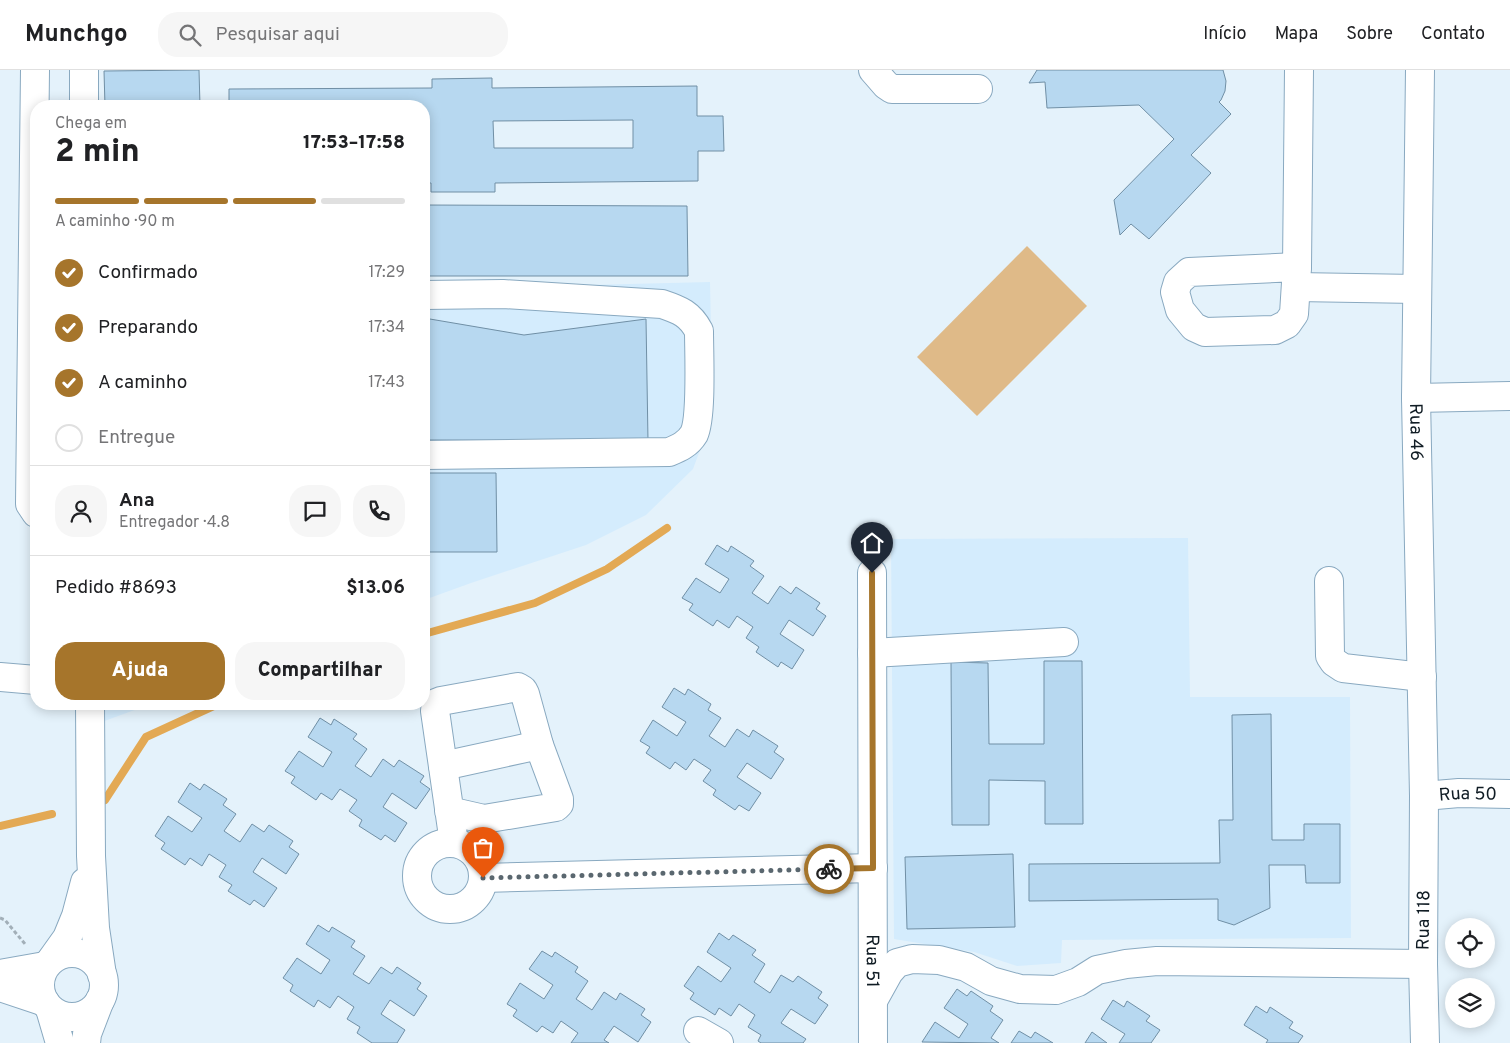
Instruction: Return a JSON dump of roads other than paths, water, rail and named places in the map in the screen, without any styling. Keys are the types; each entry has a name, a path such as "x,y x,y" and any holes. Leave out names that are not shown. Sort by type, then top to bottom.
{"street":[{"path":"35,70 35,100"},
{"path":"84,70 84,100"},
{"path":"1299,70 1297,277 1417,289"},
{"name":"Rua 46","path":"1420,70 1416,398 1424,796"},
{"path":"887,76 978,89"},
{"path":"430,295 503,294 662,304 684,313 693,320 699,332 698,419 694,434 684,446 669,452 430,455"},
{"path":"1416,398 1510,396"},
{"name":"Rua 51","path":"872,573 873,1043"},
{"path":"1330,581 1330,656 1334,662 1343,668 1422,677"},
{"path":"872,653 1064,642"},
{"path":"0,677 30,680"},
{"path":"450,811 484,819 559,804 539,745 525,694 521,688 442,700 434,708 454,843"},
{"path":"0,987 47,1006 60,1015 70,1017 90,1012 97,1004 102,985 95,928 90,856 90,710"},
{"path":"443,766 539,745"},
{"name":"Rua 50","path":"1424,796 1459,793 1510,794"},
{"name":"Rua 118","path":"1424,796 1423,964 1425,1043"},
{"path":"454,843 463,845 478,858 482,866 483,878 479,893 473,900 458,908 449,909 440,907 426,897 418,882 418,873 423,857 429,850 436,846 454,843"},
{"path":"60,1043 39,984 44,965 66,938 76,916 90,856"},
{"path":"483,878 873,873"},
{"path":"873,907 879,927 895,950 912,959"},
{"path":"0,974 44,965 66,954 81,955 90,959 98,966 102,985 86,1043"},
{"path":"874,999 888,972 898,963 912,959 940,960 966,967 991,980 1020,989 1056,990 1078,982 1097,970 1126,964 1158,962 1423,964"}],"waterway":[{"path":"430,632 535,603 607,569 667,528"},
{"path":"105,800 146,737 205,710"},
{"path":"0,826 52,814"}]}
